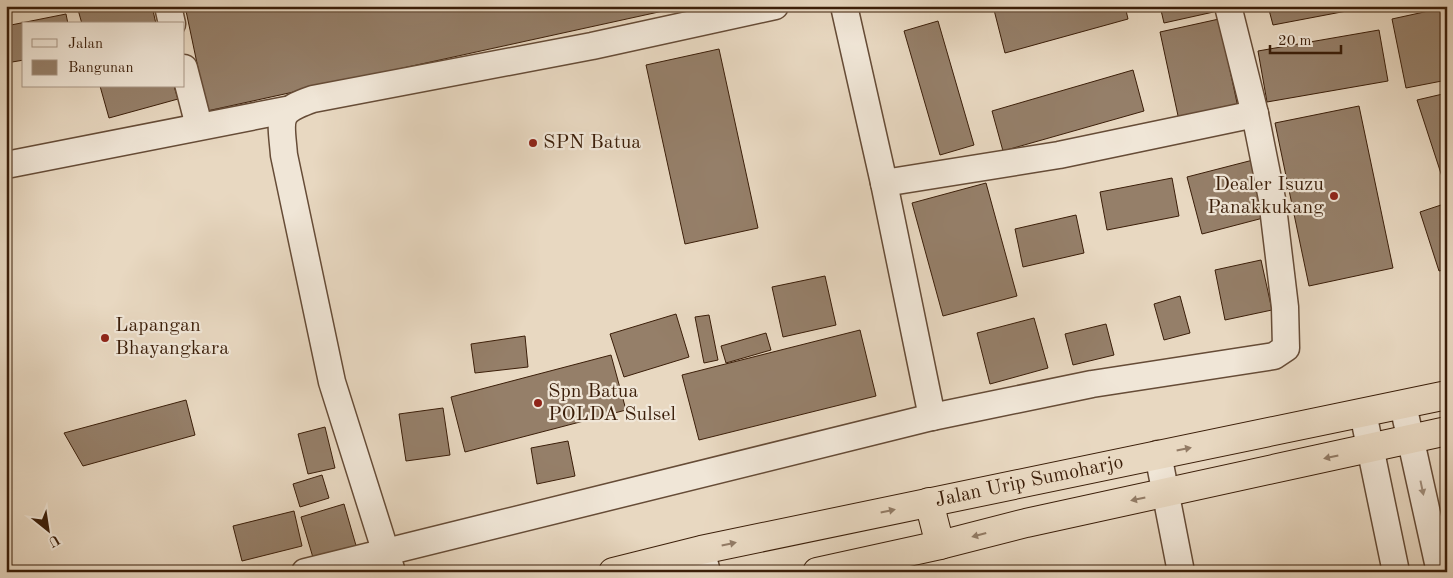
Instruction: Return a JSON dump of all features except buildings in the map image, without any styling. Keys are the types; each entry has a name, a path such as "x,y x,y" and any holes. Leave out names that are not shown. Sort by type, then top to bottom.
{"highway":[{"name":"Jalan Urip Sumoharjo","path":"613,572 704,561 929,502 1447,395"},
{"name":"Jalan Urip Sumoharjo","path":"818,572 940,546 1026,523 1447,432"},
{"path":"929,502 940,546"}],"street":[{"path":"168,6 172,22"},
{"path":"6,165 286,110 294,105 314,99 592,46 775,6"},
{"path":"844,6 884,183 932,417"},
{"path":"305,572 389,562 932,417 1092,384 1274,356 1284,350 1286,348 1287,334 1272,199 1255,114 1228,6"},
{"path":"185,72 199,126"},
{"path":"286,110 281,125 284,154 332,382 389,562"},
{"path":"884,183 1059,155 1255,114"},
{"path":"1403,405 1440,572"},
{"path":"1363,413 1396,572"},
{"path":"1158,454 1164,493 1181,572"}],"place":[{"name":"SPN Batua","path":"533,143"},
{"name":"Dealer Isuzu Panakkukang","path":"1334,196"},
{"name":"Lapangan Bhayangkara","path":"105,338"},
{"name":"Spn Batua POLDA Sulsel","path":"538,403"}]}
